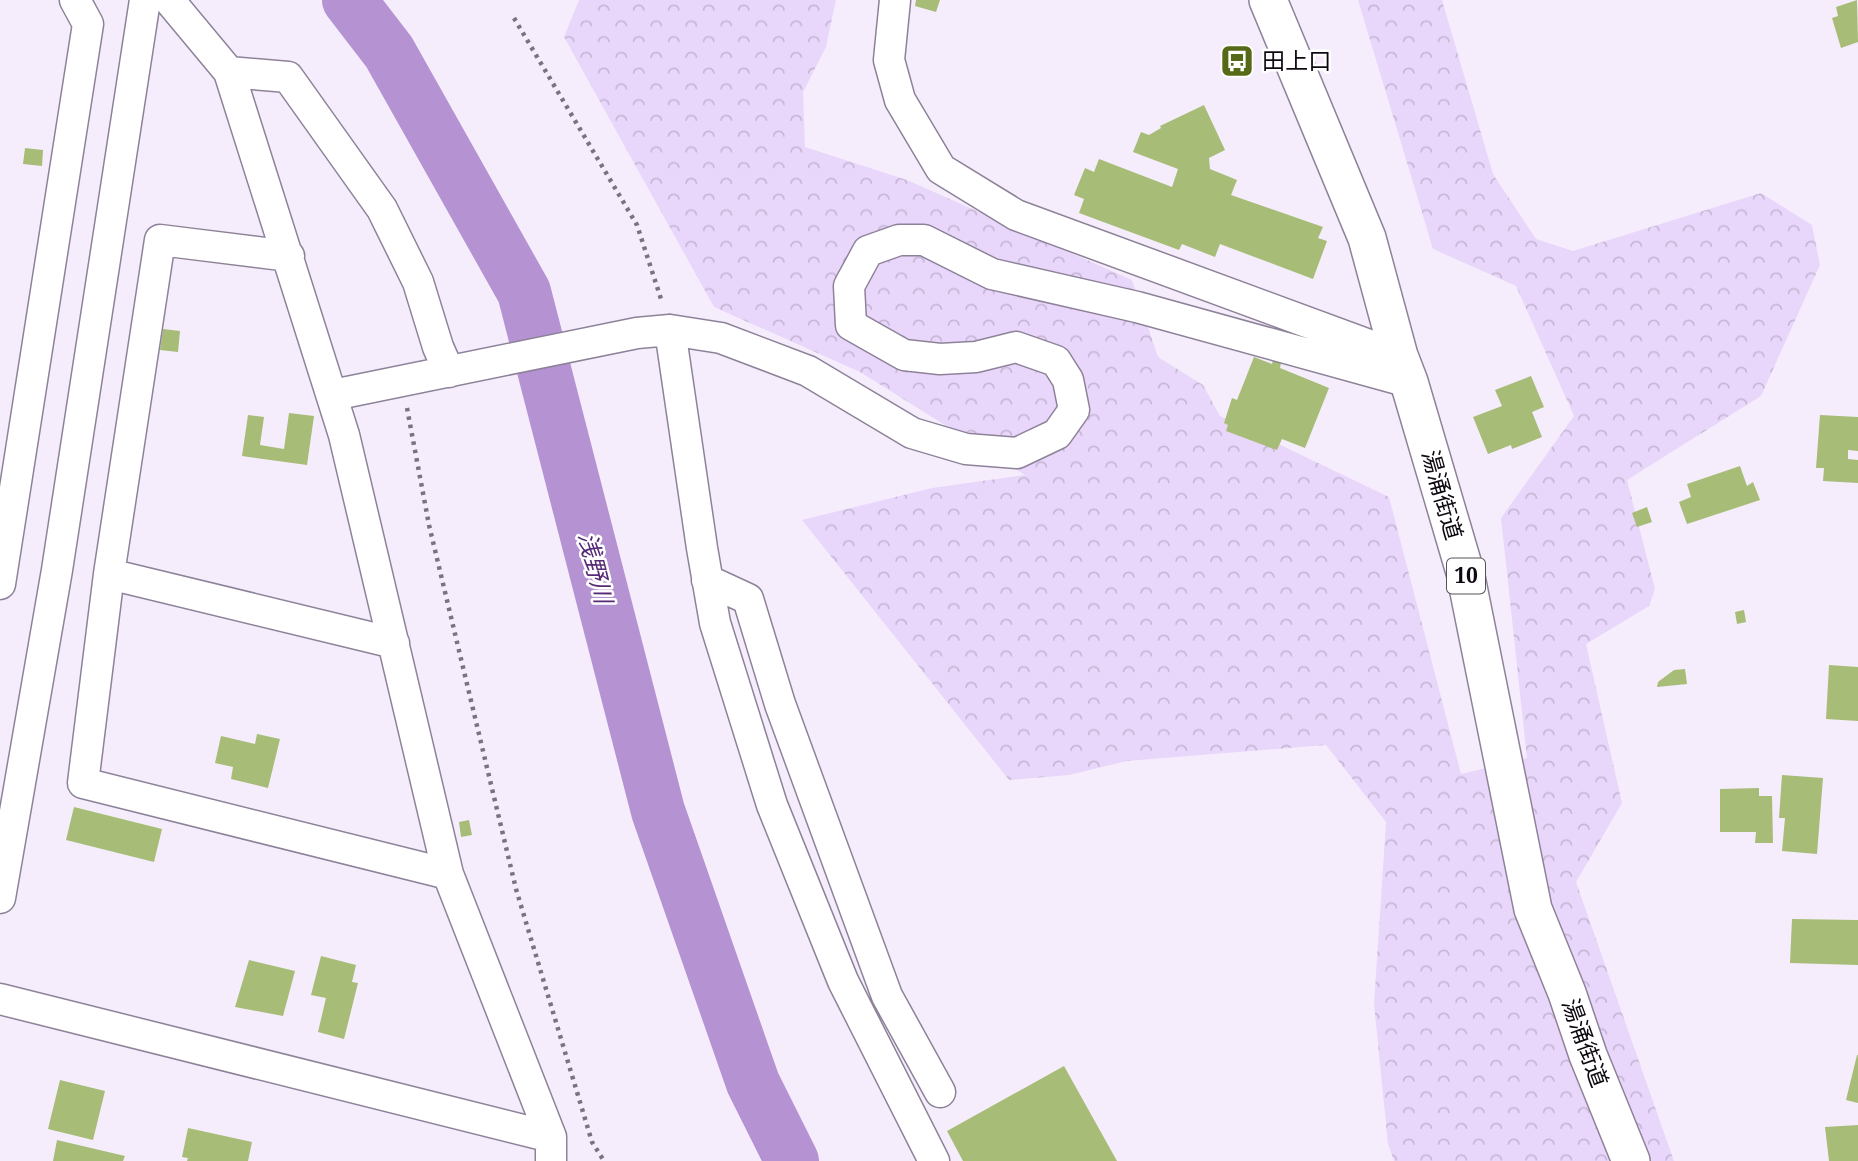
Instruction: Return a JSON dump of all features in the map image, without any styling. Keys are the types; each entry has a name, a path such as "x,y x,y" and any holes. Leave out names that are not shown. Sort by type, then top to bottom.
{"main road":[{"name":"湯涌街道","path":"1268,0 1367,238 1465,572 1533,909 1631,1161"}],"street":[{"path":"0,584 88,24 75,0"},
{"path":"0,898 59,556 145,0"},
{"path":"169,0 229,72 333,395 448,874 551,1149"},
{"path":"895,0 889,60 900,100 941,169 1016,215 1404,369"},
{"path":"229,72 288,77 382,209 418,282 438,347 456,370"},
{"path":"289,256 160,240 109,574 83,783 448,874"},
{"path":"333,395 637,332 670,330 721,338 808,372 912,433 966,449 1017,453 1057,434 1074,410 1069,380 1056,361 1016,347 976,357 940,359 904,355 851,325 849,286 868,251 899,240 924,240 992,274 1404,369"},
{"path":"670,330 715,622 772,805 843,981 934,1161"},
{"path":"109,574 394,643"},
{"path":"707,580 748,599 780,704 887,996 940,1092"},
{"path":"0,999 551,1149"}],"path":[{"path":"514,18 638,225 670,330"},
{"path":"402,381 429,525 516,889 592,1142 604,1161"}],"green space":[{"path":"579,0 836,0 826,47 803,92 805,147 907,180 1132,280 1158,357 1203,385 1220,416 1389,497 1461,774 1527,758 1501,518 1574,416 1516,286 1433,249 1358,0 1442,0 1493,174 1536,239 1573,251 1761,193 1812,225 1820,265 1761,396 1627,480 1655,589 1649,606 1586,644 1622,803 1576,882 1674,1161 1394,1161 1388,1144 1374,1004 1386,822 1326,745 1127,761 1069,775 1009,780 802,520 932,488 1025,475 860,372 714,307 564,37"}],"building":[{"path":"916,0 940,0 936,12 915,6"},
{"path":"1857,0 1858,42 1841,48 1832,18 1838,16 1836,7"},
{"path":"1204,105 1225,150 1209,158 1210,169 1237,180 1231,195 1323,227 1318,238 1327,241 1313,279 1220,244 1215,257 1182,244 1179,250 1079,213 1084,199 1074,195 1085,168 1094,172 1099,159 1172,187 1178,169 1133,152 1141,132 1149,135 1161,128 1160,126"},
{"path":"25,148 43,150 42,166 23,164"},
{"path":"163,329 180,331 178,352 160,350"},
{"path":"1254,357 1272,364 1273,360 1281,363 1280,368 1329,388 1305,448 1282,439 1277,450 1226,431 1228,425 1224,423 1232,398 1237,400"},
{"path":"1531,376 1544,407 1532,412 1542,437 1512,449 1511,445 1488,454 1473,417 1502,406 1495,390"},
{"path":"289,413 314,416 307,465 242,456 248,415 264,417 260,445 284,449"},
{"path":"1820,415 1858,417 1858,451 1848,450 1848,459 1858,460 1858,483 1823,481 1824,468 1816,468"},
{"path":"1740,466 1747,486 1753,482 1760,500 1687,524 1679,502 1691,497 1687,484"},
{"path":"1647,507 1652,522 1637,527 1632,513"},
{"path":"1744,610 1746,622 1737,624 1735,612"},
{"path":"1829,665 1858,667 1858,721 1826,719"},
{"path":"1685,669 1687,684 1657,687 1658,682 1674,670"},
{"path":"257,734 280,739 268,788 231,779 233,767 215,763 221,736 255,744"},
{"path":"1782,775 1823,778 1817,854 1782,851 1785,818 1779,818"},
{"path":"1759,788 1759,796 1772,796 1773,843 1755,843 1756,832 1720,832 1720,789"},
{"path":"74,807 162,829 154,862 66,840"},
{"path":"469,820 472,835 461,837 459,822"},
{"path":"1792,919 1858,920 1858,965 1790,963"},
{"path":"321,956 356,965 352,982 358,983 344,1039 318,1032 326,998 311,995"},
{"path":"249,960 295,971 283,1016 235,1007"},
{"path":"1858,1055 1858,1103 1846,1100"},
{"path":"1064,1066 1117,1161 963,1161 947,1131"},
{"path":"60,1080 105,1091 93,1140 48,1129"},
{"path":"1858,1125 1858,1161 1829,1161 1825,1127"},
{"path":"188,1128 252,1142 248,1161 187,1161 188,1158 182,1157"},
{"path":"57,1140 125,1156 123,1161 53,1161"}],"waterway":[{"name":"浅野川","path":"349,0 389,52 524,292 658,811 753,1083 792,1161"}],"place":[{"name":"田上口","path":"1237,61"}]}
